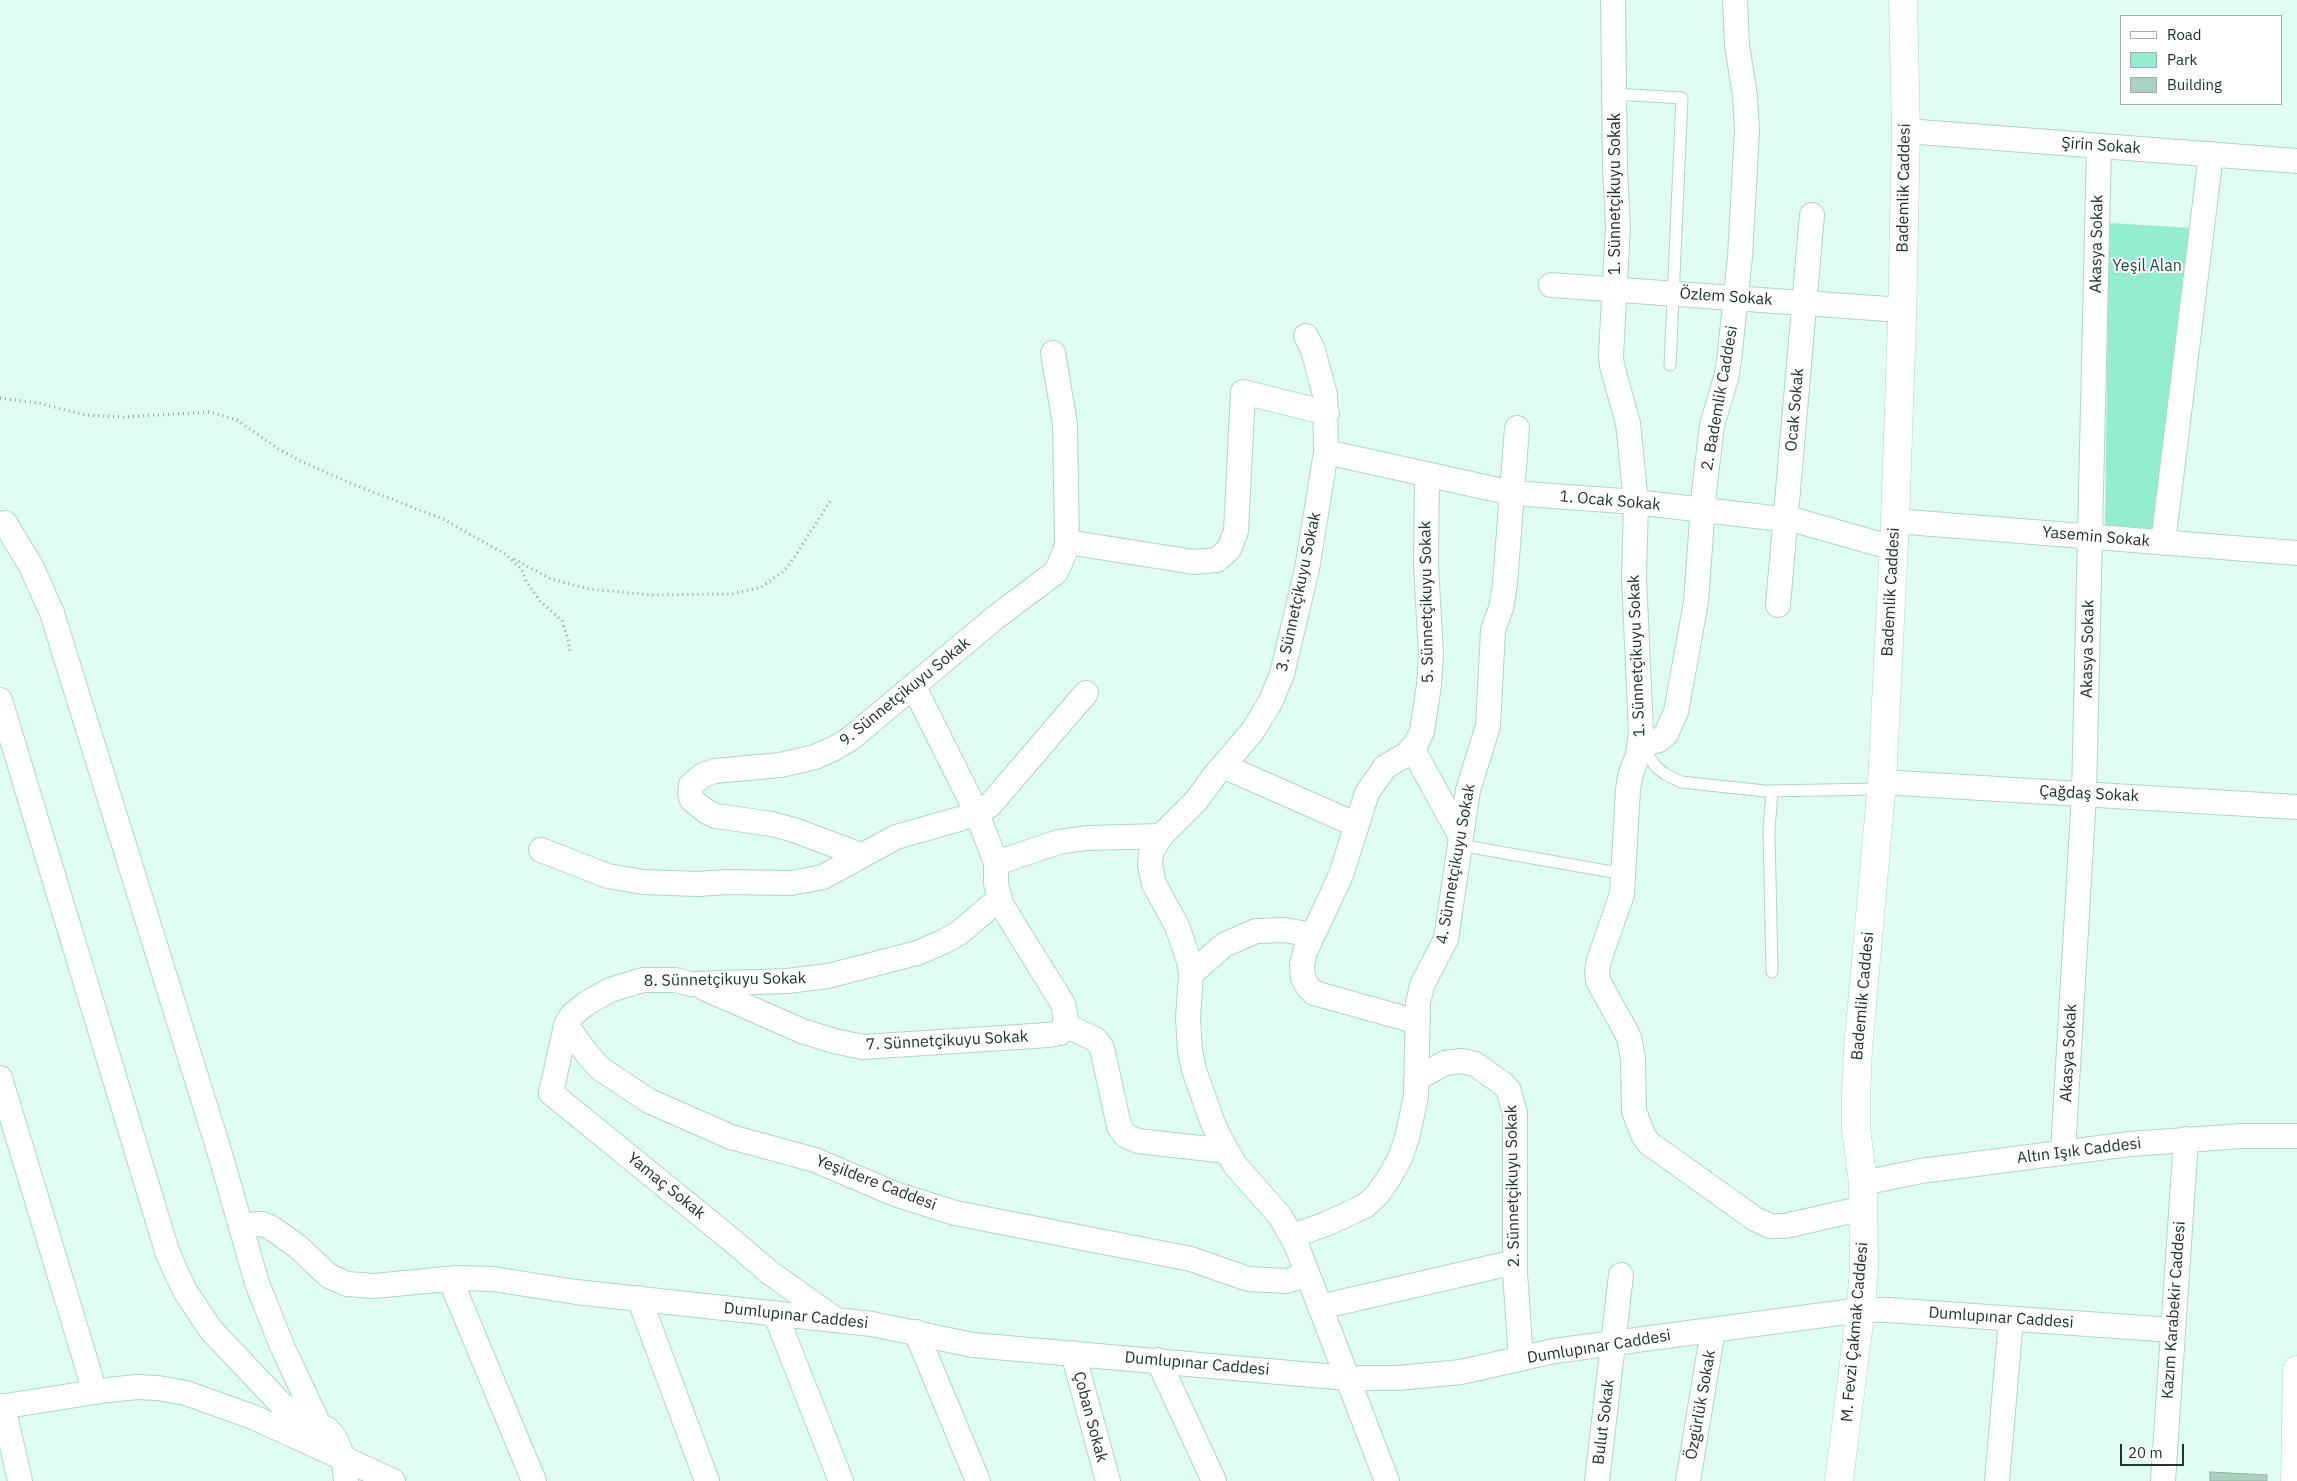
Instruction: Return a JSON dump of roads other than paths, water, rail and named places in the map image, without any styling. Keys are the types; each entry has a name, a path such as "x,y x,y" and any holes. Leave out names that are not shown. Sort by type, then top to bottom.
{"street":[{"name":"1. Sünnetçikuyu Sokak","path":"1613,0 1615,168 1618,226 1611,355 1628,423 1636,502 1634,577 1641,704 1640,745 1628,790 1624,874 1618,908 1604,943 1597,971 1601,989 1620,1020 1631,1046 1634,1111 1644,1137 1650,1144 1755,1219 1770,1226 1785,1226 1864,1195"},
{"name":"2. Bademlik Caddesi","path":"1640,745 1659,740 1666,734 1676,712 1696,602 1712,425 1726,378 1740,257 1746,130 1746,96 1738,53 1735,0"},
{"name":"Bademlik Caddesi","path":"1864,1195 1856,1130 1856,1096 1881,785 1895,521 1906,131 1903,0"},
{"name":"Şirin Sokak","path":"1906,131 2297,161"},
{"name":"Akasya Sokak","path":"2064,1152 2084,794 2099,146"},
{"path":"2163,542 2211,154"},
{"name":"Ocak Sokak","path":"1778,605 1812,215"},
{"name":"Özlem Sokak","path":"1550,284 1902,310"},
{"name":"3. Sünnetçikuyu Sokak","path":"1306,336 1322,377 1327,413 1326,452 1307,569 1282,674 1263,716 1196,801 1161,836 1151,853 1150,874 1184,944 1191,974 1188,1018 1190,1051 1202,1093 1226,1151 1246,1179 1280,1216 1292,1236 1386,1481"},
{"name":"9. Sünnetçikuyu Sokak","path":"861,855 794,830 772,824 716,816 707,812 692,800 690,794 691,785 703,775 715,771 780,765 815,757 833,749 850,739 996,617 1047,580 1061,563 1067,542 1065,424 1053,353"},
{"path":"1067,542 1194,562 1217,560 1229,549 1236,531 1243,392 1327,413"},
{"name":"4. Sünnetçikuyu Sokak","path":"1292,1236 1345,1216 1364,1206 1377,1195 1400,1158 1407,1138 1413,1114 1416,1079 1418,1003 1422,985 1446,939 1470,782 1488,726 1493,630 1501,608 1505,584 1517,428"},
{"name":"1. Ocak Sokak","path":"1326,452 1512,493 1636,502 1785,519 1893,548"},
{"name":"5. Sünnetçikuyu Sokak","path":"1418,1022 1314,993 1303,978 1302,965 1305,952 1341,875 1367,793 1374,780 1385,768 1407,754 1422,731 1430,670 1426,565 1427,474"},
{"name":"Yasemin Sokak","path":"1895,521 2297,553"},
{"path":"5,523 31,566 52,613 241,1225 257,1283 268,1313 319,1426"},
{"path":"914,687 977,813 996,863 996,883 999,899 1061,1000 1066,1014 1066,1026 1096,1039 1102,1048 1119,1126 1126,1136 1138,1141 1226,1151"},
{"path":"541,850 608,876 643,882 671,884 727,882 791,883 823,876 896,837 977,813 1000,795 1086,693"},
{"path":"0,700 167,1251 175,1270 185,1291 211,1330 281,1404 334,1437 344,1458 346,1481"},
{"path":"1412,748 1460,840"},
{"path":"1222,766 1356,825"},
{"name":"Çağdaş Sokak","path":"1881,785 2084,794 2297,807"},
{"path":"996,863 1068,841 1086,838 1161,836"},
{"name":"8. Sünnetçikuyu Sokak","path":"566,1025 572,1015 587,1002 610,990 628,984 657,979 691,984 808,979 886,962 943,942 959,932 999,899"},
{"path":"1191,974 1224,945 1256,931 1284,930 1313,935"},
{"name":"7. Sünnetçikuyu Sokak","path":"691,984 729,997 802,1031 834,1042 863,1047 1055,1034 1060,1033 1066,1026"},
{"name":"Yeşildere Caddesi","path":"566,1025 588,1056 601,1069 649,1101 730,1137 815,1160 896,1194 956,1212 1191,1259 1248,1279 1286,1281 1308,1275"},
{"name":"Yamaç Sokak","path":"566,1025 551,1093 769,1272 837,1320"},
{"name":"2. Sünnetçikuyu Sokak","path":"1416,1079 1445,1063 1462,1061 1475,1064 1503,1084 1509,1091 1515,1114 1515,1262 1521,1359"},
{"path":"0,1078 95,1392"},
{"name":"Altın Işık Caddesi","path":"1864,1195 1921,1171 2064,1152 2186,1139 2297,1136"},
{"name":"Kazım Karabekir Caddesi","path":"2163,1481 2186,1139"},
{"name":"M. Fevzi Çakmak Caddesi","path":"1840,1481 1861,1310 1864,1270 1864,1195"},
{"name":"Dumlupınar Caddesi","path":"241,1225 262,1224 282,1234 338,1282 374,1286 450,1279 493,1279 566,1290 837,1320 916,1332 973,1345 1347,1378 1398,1378 1461,1372 1613,1342 1861,1310 1888,1310 2173,1330"},
{"path":"1320,1307 1515,1262"},
{"name":"Bulut Sokak","path":"1597,1481 1622,1275"},
{"path":"450,1279 534,1481"},
{"path":"639,1298 707,1481"},
{"path":"775,1313 841,1481"},
{"path":"1997,1481 2011,1319"},
{"name":"Özgürlük Sokak","path":"1688,1481 1714,1330"},
{"path":"916,1332 978,1481"},
{"name":"Çoban Sokak","path":"1073,1353 1108,1481"},
{"path":"1158,1360 1214,1481"},
{"path":"2295,1481 2297,1370"},
{"path":"20,1481 1,1406 137,1387 158,1388 186,1394 253,1417 393,1481"}],"lane":[{"path":"1615,94 1682,98 1670,365"},
{"path":"1640,745 1656,766 1665,774 1681,782 1772,791 1881,785"},
{"path":"1772,791 1769,830 1772,972"},
{"path":"1460,840 1624,874"}],"park label":[{"name":"Yeşil Alan","path":"2147,266"}]}
